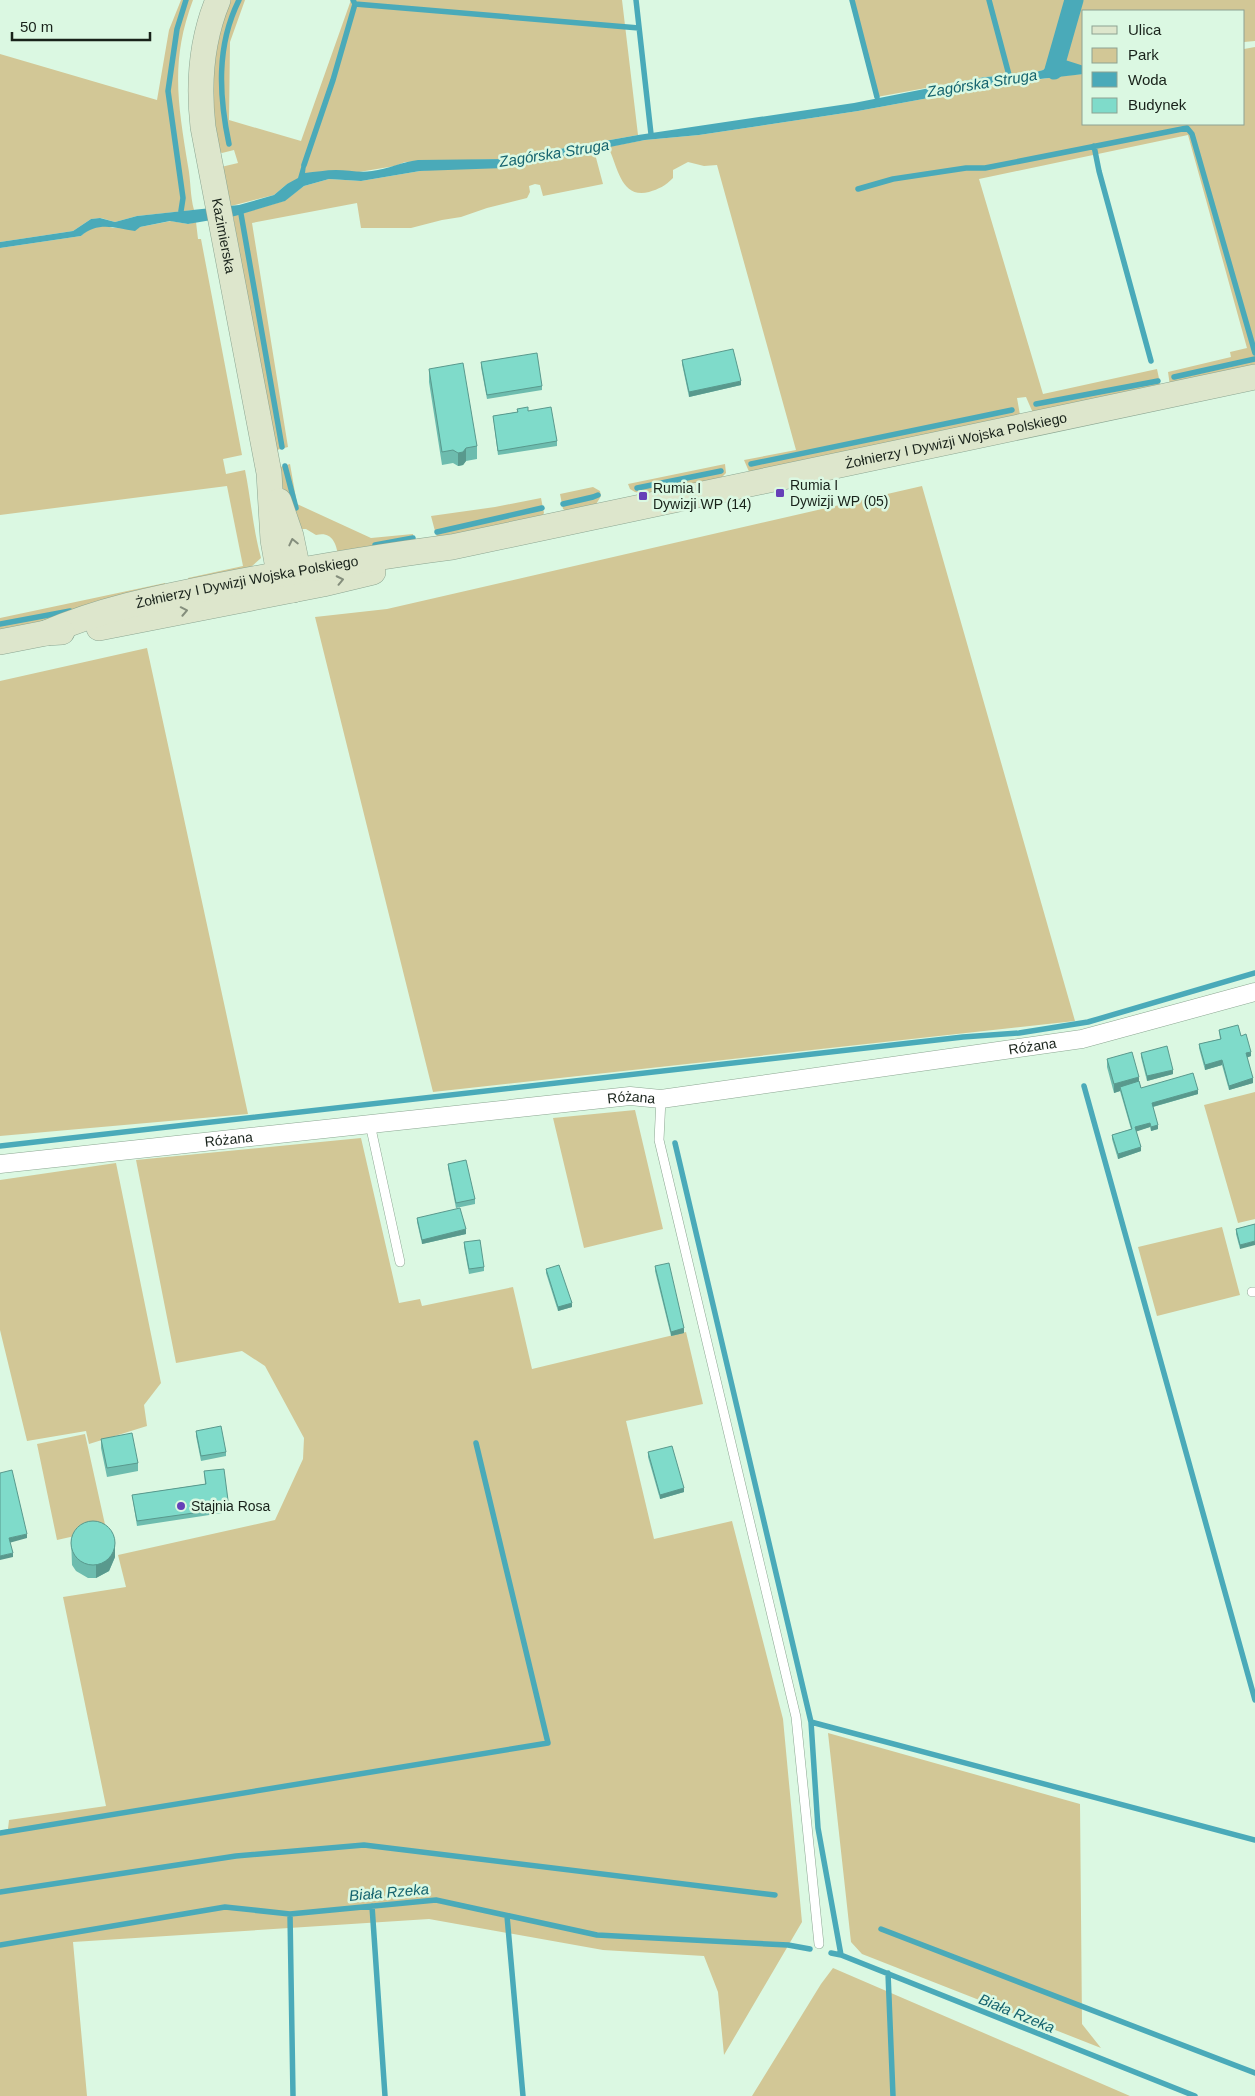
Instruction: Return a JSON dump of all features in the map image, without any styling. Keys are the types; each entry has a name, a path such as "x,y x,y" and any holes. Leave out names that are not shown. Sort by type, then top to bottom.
{"street":[{"name":"Kazimierska","path":"218,0 202,53 200,87 203,126 269,473 273,540 290,578"},
{"name":"Żołnierzy I Dywizji Wojska Polskiego","path":"0,642 46,633 82,631 290,578 367,574 452,547 1255,377"},
{"name":"Różana","path":"0,1164 630,1096 662,1099 1082,1039 1255,992"}],"lane":[{"path":"662,1099 658,1140 796,1716 819,1944"},
{"path":"370,1124 400,1262"}],"green space":[{"path":"181,0 193,0 181,43 178,83 181,122 194,210 137,216 115,222 101,218 91,219 73,231 0,242 0,54 157,100 169,30"},
{"path":"229,0 245,0 230,42 229,120 301,141 351,0 622,0 638,135 504,159 405,162 395,166 287,184 274,195 231,206 221,167 238,163 234,150 222,153 217,150 211,104 212,59"},
{"path":"852,0 1255,0 1255,41 1245,42 1245,10 1082,10 1082,66 1053,61 1043,70 1029,74 985,77 877,97"},
{"path":"1255,47 1255,368 1170,386 1168,372 1231,357 1230,352 1247,348 1188,135 979,179 1043,394 1157,369 1161,388 1033,413 1026,397 1017,398 1020,415 750,474 744,460 796,450 717,165 704,166 688,162 673,170 673,178 665,185 653,191 640,193 627,187 622,181 610,151 595,154 603,184 543,196 540,185 535,184 529,186 530,192 527,198 461,217 411,228 361,228 357,203 252,223 288,447 273,451 233,216 284,201 304,186 329,179 361,181 420,171 596,149 645,140 699,135 858,111 991,86 1082,74 1082,125 1245,125 1245,49"},
{"path":"171,221 188,224 196,222 198,239 201,239 242,455 223,459 226,474 245,470 261,558 250,568 189,582 188,578 243,566 227,486 0,515 0,248 81,236 88,229 103,225 113,228 140,227"},
{"path":"290,464 297,504 371,538 413,534 414,540 338,555 336,546 329,536 316,535 306,529 298,529 282,492 277,468"},
{"path":"725,464 726,473 719,480 649,495 635,492 630,489 628,484"},
{"path":"922,486 1075,1021 433,1092 315,617 387,609"},
{"path":"593,487 600,491 601,496 595,506 566,511 563,509 560,494"},
{"path":"541,498 544,513 540,519 438,537 431,516 495,507"},
{"path":"165,583 165,587 0,633 0,618"},
{"path":"147,648 248,1114 0,1136 0,681"},
{"path":"1255,1092 1255,1219 1238,1223 1204,1105"},
{"path":"635,1110 663,1229 584,1248 553,1118"},
{"path":"361,1138 399,1303 420,1299 422,1306 513,1287 532,1369 686,1332 703,1404 626,1421 654,1539 732,1521 783,1719 802,1922 724,2055 718,1992 704,1956 603,1950 429,1919 73,1942 87,2096 0,2096 0,1831 8,1829 9,1820 106,1806 63,1597 126,1587 118,1555 275,1520 303,1459 304,1438 265,1366 242,1351 176,1363 136,1160"},
{"path":"116,1163 161,1383 144,1405 147,1426 89,1444 86,1431 27,1441 0,1330 0,1180"},
{"path":"1222,1227 1240,1295 1157,1316 1138,1247"},
{"path":"85,1434 106,1529 57,1540 37,1444"},
{"path":"828,1733 1080,1804 1082,2024 1101,2048 862,1954 851,1942"},
{"path":"833,1968 1130,2096 752,2096 821,1984"}],"water":[{"name":"Zagórska Struga","path":"1062,59 1082,65 1082,74 988,85 972,90 858,111 699,135 645,140 504,168 420,171 361,181 329,179 304,186 285,201 235,216 188,224 170,221 140,227 135,231 114,227 100,227 87,231 81,236 0,248 0,242 73,231 91,219 100,218 115,222 137,216 239,205 274,195 298,178 302,164 306,165 305,173 336,170 363,172 418,160 504,159 638,135 854,103 985,77 1029,74 1043,70 1053,61"}],"building":[{"path":"733,349 741,381 689,392 682,360"},
{"path":"537,353 542,386 487,395 481,362"},
{"path":"463,363 477,446 466,448 463,452 458,453 453,450 442,452 429,369"},
{"path":"528,407 528,411 551,407 557,441 498,451 493,416 518,412 517,409"},
{"path":"1238,1025 1241,1036 1246,1034 1251,1052 1246,1053 1253,1078 1229,1086 1222,1060 1205,1065 1199,1044 1221,1039 1219,1030"},
{"path":"1167,1046 1173,1070 1147,1076 1141,1053"},
{"path":"1132,1052 1139,1077 1114,1084 1107,1059"},
{"path":"1193,1073 1198,1090 1152,1103 1158,1125 1151,1127 1150,1123 1135,1127 1141,1147 1118,1154 1112,1135 1132,1129 1120,1087 1139,1081 1141,1088"},
{"path":"466,1160 475,1199 456,1203 448,1164"},
{"path":"460,1208 466,1229 422,1240 417,1218"},
{"path":"1255,1224 1255,1241 1240,1245 1236,1229"},
{"path":"480,1240 484,1267 469,1269 464,1242"},
{"path":"669,1263 684,1328 671,1332 655,1266"},
{"path":"559,1265 572,1303 558,1307 546,1269"},
{"path":"221,1426 226,1452 201,1456 196,1431"},
{"path":"132,1433 138,1463 107,1468 101,1439"},
{"path":"672,1446 684,1488 660,1495 648,1452"},
{"name":"Stajnia Rosa","path":"224,1469 229,1508 137,1521 132,1495 206,1484 204,1471"},
{"path":"12,1470 27,1534 9,1538 13,1553 0,1556 0,1473"},
{"path":"93,1521 105,1525 111,1531 115,1543 111,1555 105,1561 93,1565 81,1561 75,1555 71,1543 75,1531 81,1525"}],"waterway":[{"path":"181,211 183,198 168,91 177,29 186,0"},
{"path":"229,144 223,108 223,53 226,35 239,0"},
{"path":"304,165 333,80 355,4 353,0"},
{"path":"636,0 651,134"},
{"path":"852,0 877,97"},
{"name":"Zagórska Struga","path":"989,0 1009,75"},
{"path":"1054,70 1074,0"},
{"path":"355,4 639,28"},
{"path":"858,189 893,179 966,168 985,168 1187,128 1192,134 1255,353"},
{"path":"1094,146 1099,171 1151,361"},
{"path":"241,214 282,447"},
{"path":"1174,377 1255,359"},
{"path":"1036,404 1158,381"},
{"path":"751,464 1012,410"},
{"path":"285,466 296,508"},
{"path":"637,488 721,471"},
{"path":"563,504 598,495"},
{"path":"437,532 542,508"},
{"path":"375,545 413,538"},
{"path":"0,624 70,611"},
{"path":"0,1146 963,1037 1019,1033 1088,1022 1255,973"},
{"path":"1084,1086 1255,1700"},
{"path":"675,1143 811,1722 818,1828 841,1955"},
{"path":"0,1833 548,1743 476,1443"},
{"path":"811,1722 1255,1840"},
{"path":"0,1892 236,1856 364,1845 775,1895"},
{"name":"Biała Rzeka","path":"0,1945 225,1907 290,1914 436,1900 597,1935 788,1945 810,1949"},
{"path":"372,1906 385,2096"},
{"path":"290,1914 293,2096"},
{"path":"507,1916 523,2096"},
{"path":"881,1929 1255,2073"},
{"name":"Biała Rzeka","path":"831,1953 841,1955 1195,2096"},
{"path":"888,1973 893,2096"}],"place":[{"name":"Rumia I Dywizji WP (05)","path":"780,493"},
{"name":"Rumia I Dywizji WP (14)","path":"643,496"},
{"name":"Stajnia Rosa","path":"181,1506"}]}
